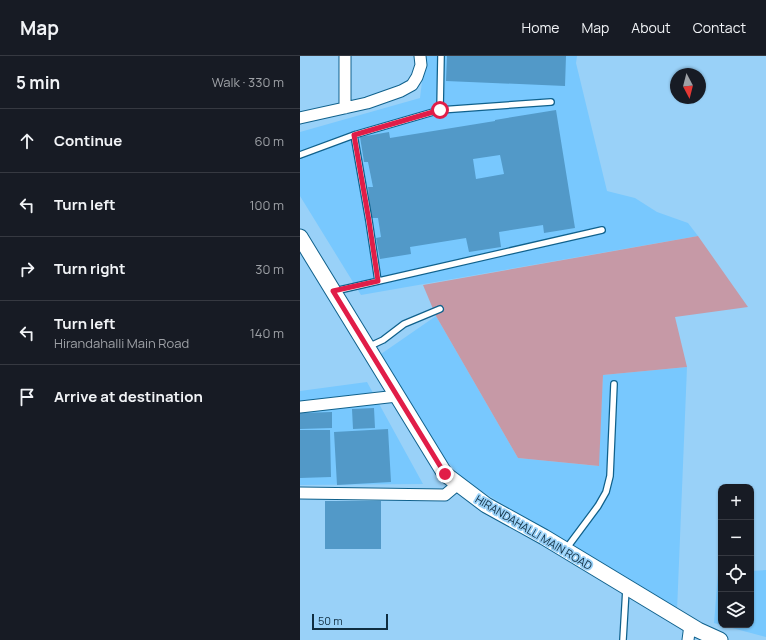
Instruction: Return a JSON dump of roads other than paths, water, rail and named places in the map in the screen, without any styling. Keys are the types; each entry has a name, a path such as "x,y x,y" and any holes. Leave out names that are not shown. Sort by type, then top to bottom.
{"main road":[{"name":"HIRANDAHALLI MAIN ROAD","path":"300,237 445,474 486,505 565,550 698,630 720,640"}],"street":[{"path":"345,56 345,108"},
{"path":"300,118 367,103 401,91 412,85 417,77 421,64 420,56"},
{"path":"300,407 397,396"},
{"path":"300,493 445,495 458,484"},
{"path":"688,640 690,625"}],"lane":[{"path":"440,56 440,110"},
{"path":"300,155 354,135 440,110 551,102"},
{"path":"354,135 378,281"},
{"path":"333,291 602,230"},
{"path":"367,347 384,340 404,324 440,309"},
{"path":"565,550 598,506 606,492 610,476 614,384"},
{"path":"623,640 626,587"}]}
